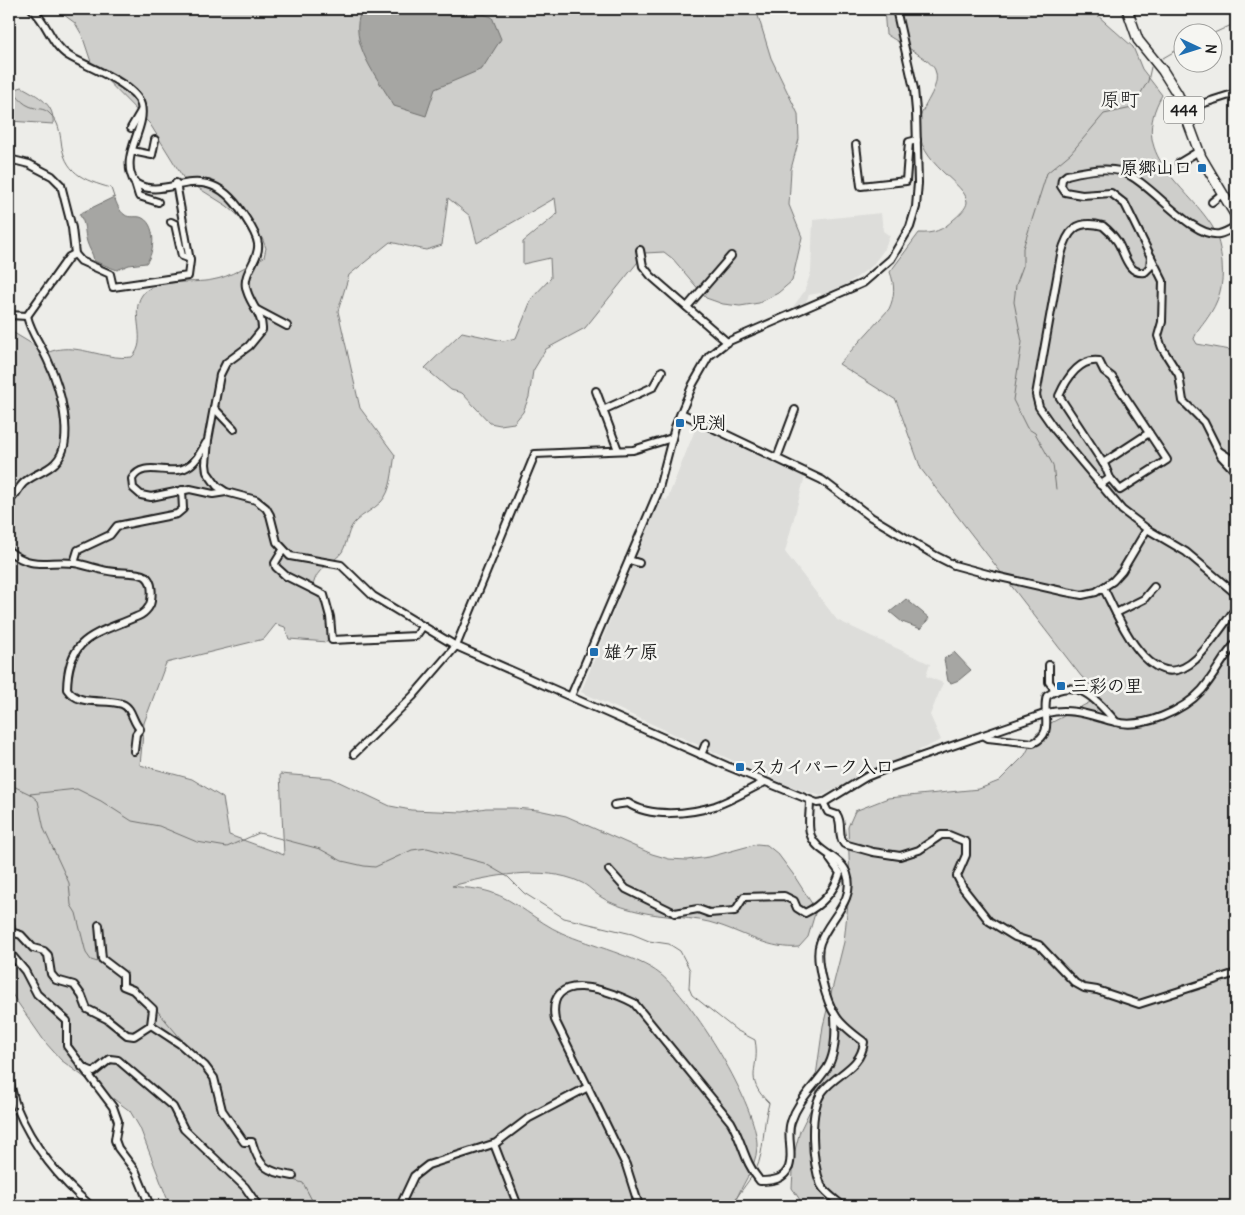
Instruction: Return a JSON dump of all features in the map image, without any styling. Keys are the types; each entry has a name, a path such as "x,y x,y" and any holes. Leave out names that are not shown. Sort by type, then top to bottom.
{"highway":[{"name":"444","path":"1127,9 1138,40 1163,71 1178,95 1199,151 1236,216"}],"street":[{"path":"32,9 44,21 61,51 130,89 137,96 142,110 129,169 139,196 158,202"},
{"path":"571,696 662,482 672,438 681,413 701,368 709,356 727,342 848,291 878,272 891,259 910,227 916,207 917,140 914,89 896,9"},
{"path":"1187,116 1198,106 1236,93"},
{"path":"131,128 142,110"},
{"path":"132,150 152,155 155,140"},
{"path":"856,145 861,186 906,181 908,142 917,140"},
{"path":"1179,163 1199,151"},
{"path":"9,159 29,164 52,176 61,185 72,228 75,254 81,261 110,274 112,287 188,276 190,259 176,184"},
{"path":"1236,226 1217,234 1198,229 1143,185 1121,171 1080,172 1067,175 1062,179 1062,186 1065,192 1072,194 1111,193 1118,197 1128,210 1163,281 1162,322 1158,336 1167,358 1175,366 1179,375 1183,402 1204,422 1213,436 1216,449 1236,472"},
{"path":"134,183 148,188 197,182 208,184 227,194 242,212 258,244 245,286 262,330 249,346 226,363 220,375 208,440 208,472 217,486 226,492 262,504 270,515 277,542 283,550 297,559 334,562 341,565 373,596 456,646 810,802 823,802 866,777 891,767 1047,713 1081,712 1116,722 1135,724 1148,721 1184,704 1201,691 1236,643"},
{"path":"1212,202 1222,194"},
{"path":"171,222 175,224 182,256 190,259"},
{"path":"1151,257 1150,267 1146,272 1140,273 1133,270 1110,232 1103,226 1081,224 1072,230 1065,239 1036,395 1039,407 1122,510 1147,529 1186,552 1236,594"},
{"path":"640,250 643,266 727,342"},
{"path":"9,500 16,496 26,481 44,472 64,452 66,437 59,395 48,361 29,327 27,316 69,257 75,254"},
{"path":"687,307 731,256"},
{"path":"255,309 287,326"},
{"path":"9,315 27,316"},
{"path":"1099,361 1104,371 1112,377 1150,434 1167,460 1120,490 1110,478 1103,463 1059,396 1069,374 1085,363 1099,361"},
{"path":"603,410 653,387 662,371"},
{"path":"596,391 618,450"},
{"path":"214,408 234,429"},
{"path":"777,458 795,410"},
{"path":"681,413 822,480 886,528 954,564 1066,592 1082,595 1104,589 1122,571 1147,529"},
{"path":"1103,463 1150,434"},
{"path":"354,754 413,696 435,668 456,646 535,454 633,450 672,438"},
{"path":"208,440 196,460 186,468 172,471 141,470 132,479 133,488 141,495 151,497 182,490 197,490 213,494 226,492"},
{"path":"1216,449 1236,462"},
{"path":"1100,485 1110,478"},
{"path":"74,563 78,550 110,535 117,526 178,514 183,509 182,490"},
{"path":"283,550 276,558 276,567 286,576 324,596 330,617 332,640 416,636 423,626"},
{"path":"9,551 33,564 74,563 104,571 145,576 150,581 152,595 150,605 140,616 81,642 73,657 67,677 67,690 76,698 120,703 128,707 140,729 136,734 134,751"},
{"path":"629,560 639,563"},
{"path":"1116,613 1144,599 1154,587"},
{"path":"1104,589 1143,658 1151,665 1172,669 1184,667 1195,660 1236,608"},
{"path":"1049,665 1049,682 1056,691"},
{"path":"982,735 988,738 1038,741 1046,731 1047,696 1056,691 1073,688 1083,690 1105,709 1116,722"},
{"path":"702,755 706,743"},
{"path":"614,805 628,803 639,810 665,812 701,810 729,800 765,782"},
{"path":"639,1206 626,1165 555,1020 553,1008 557,996 569,988 583,987 616,994 634,1003 731,1122 754,1173 760,1181 772,1181 781,1177 789,1168 790,1125 797,1106 828,1067 836,1039 835,1016 818,966 818,954 820,942 846,900 849,887 847,873 841,864 818,849 810,835 810,802"},
{"path":"823,802 828,812 838,815 840,819 840,833 844,844 873,852 900,856 919,850 941,835 949,835 966,842 966,855 957,876 974,904 996,925 1016,937 1039,945 1070,978 1084,988 1097,990 1139,1004 1236,973"},
{"path":"609,870 626,889 675,913 698,909 709,913 735,911 744,897 784,896 794,901 797,908 805,913 812,910 835,888 840,873 828,856"},
{"path":"9,915 11,932 21,935 33,948 44,950 48,955 51,974 56,980 74,985 82,996 87,1009 107,1019 127,1035 134,1036 151,1025 154,1009 133,990 123,986 123,979 102,959 99,925"},
{"path":"9,952 25,970 38,994 66,1021 67,1046 113,1107 118,1121 115,1140 118,1148 136,1172 150,1206"},
{"path":"835,1016 864,1042 862,1053 857,1062 823,1091 817,1102 813,1154 822,1186 843,1206"},
{"path":"151,1025 180,1044 205,1066 214,1078 222,1110 248,1142 257,1160 263,1166 293,1176"},
{"path":"81,1066 94,1072 110,1059 118,1060 173,1107 184,1129 245,1186 258,1206"},
{"path":"9,1078 16,1107 48,1160 78,1195 91,1206"},
{"path":"400,1206 414,1176 428,1165 494,1144 529,1118 588,1087"},
{"path":"494,1144 518,1206"}],"shaded area":[{"path":"56,9 756,9 771,58 798,114 799,139 791,169 789,205 802,237 792,281 778,293 759,303 740,306 723,304 706,298 673,259 664,252 645,253 585,328 546,349 533,371 529,397 523,412 514,423 500,425 490,423 462,393 451,390 425,368 462,332 503,341 516,338 532,298 551,278 550,258 523,264 523,242 557,214 555,198 477,243 470,216 448,198 442,245 426,250 390,242 349,275 338,311 360,408 395,455 391,480 385,497 378,505 353,524 342,552 320,571 315,579 313,587 315,594 330,612 333,619 333,629 327,642 289,639 285,627 276,624 264,639 166,663 144,723 140,765 192,779 223,798 229,835 284,855 280,774 331,778 390,806 411,810 463,812 486,808 514,808 538,810 566,816 652,854 669,859 687,860 709,857 757,844 767,845 778,854 816,910 808,937 799,947 769,944 709,922 627,909 598,895 580,882 550,874 534,873 499,876 452,886 490,892 509,900 562,933 639,962 660,974 673,987 689,1006 721,1054 747,1106 755,1129 757,1147 754,1163 734,1206 170,1206 140,1128 130,1111 61,1060 45,1042 9,990 9,330 47,353 68,349 110,356 132,357 137,351 139,343 137,310 142,295 147,290 164,284 204,281 226,276 264,257 266,248 262,238 227,206 184,179 150,124 92,65 82,35 75,23"},
{"path":"362,9 468,9 492,17 501,39 482,69 435,89 426,116 394,106 373,72 366,60 358,34 358,22"},
{"path":"884,9 1094,9 1096,14 1133,47 1142,69 1162,95 1153,116 1152,135 1155,151 1175,181 1212,226 1218,239 1222,271 1220,293 1211,313 1194,339 1197,344 1236,351 1236,1206 804,1206 792,1188 794,1154 800,1131 817,1096 816,1076 823,1026 844,942 850,884 848,827 855,811 888,798 979,789 999,781 1025,755 1036,734 1049,724 1092,701 1093,697 1093,690 1089,684 921,469 896,400 839,364 889,309 894,290 890,272 919,233 937,231 945,226 962,212 967,202 965,195 959,187 933,161 925,150 920,138 920,117 936,84 935,70 921,56 886,34"},
{"path":"22,87 44,101 51,111 53,124 10,121 9,103 16,89"},
{"path":"114,197 125,215 140,217 146,220 152,231 153,245 146,263 129,265 117,270 94,261 87,242 83,221 79,214"},
{"path":"881,213 883,231 890,236 883,251 872,266 839,290 823,296 820,293 809,295 805,304 790,311 804,292 811,272 813,220"},
{"path":"697,425 805,476 785,552 837,620 930,664 926,676 943,683 930,715 941,740 821,796 789,786 581,692 660,498 667,500"},
{"path":"906,599 929,618 921,629 902,622 890,612"},
{"path":"954,652 971,670 959,680 951,683 948,681 944,659"}],"waterway":[{"path":"1222,29 1236,23"},
{"path":"1163,58 1172,53"},
{"path":"1056,489 1053,465 1035,433 1027,428 1013,400 1022,342 1014,302 1016,285 1023,266 1023,248 1047,173 1071,153 1104,114 1132,108 1148,81 1151,67"},
{"path":"9,82 22,102 30,107 46,111 54,119 59,128 66,160 71,168 84,178 111,188 114,197"},
{"path":"9,784 30,794 38,801 44,829 69,883 71,905 76,913 86,953 91,960 101,963 120,977"},
{"path":"30,794 77,789 101,801 132,821 159,826 197,842 227,847 259,833 320,849 342,861 364,866 375,867 412,850 427,848 484,863 508,877 524,893 564,918 632,934 649,941 669,944 680,951 690,970 689,988 692,995 736,1030 755,1040 754,1079 756,1086 769,1103 761,1154 756,1170"},
{"path":"125,980 150,1002 187,1046"},
{"path":"194,1052 213,1072 222,1098"},
{"path":"225,1109 247,1140"},
{"path":"248,1144 259,1168 266,1170"},
{"path":"733,1206 732,1204 752,1176"},
{"path":"283,1177 303,1183 315,1206"}],"place":[{"name":"原郷山口","path":"1202,168"},
{"name":"児渕","path":"680,423"},
{"name":"雄ケ原","path":"594,652"},
{"name":"三彩の里","path":"1061,686"},
{"name":"スカイパーク入口","path":"740,767"}],"district":[{"name":"原町","path":"1120,99"}]}
